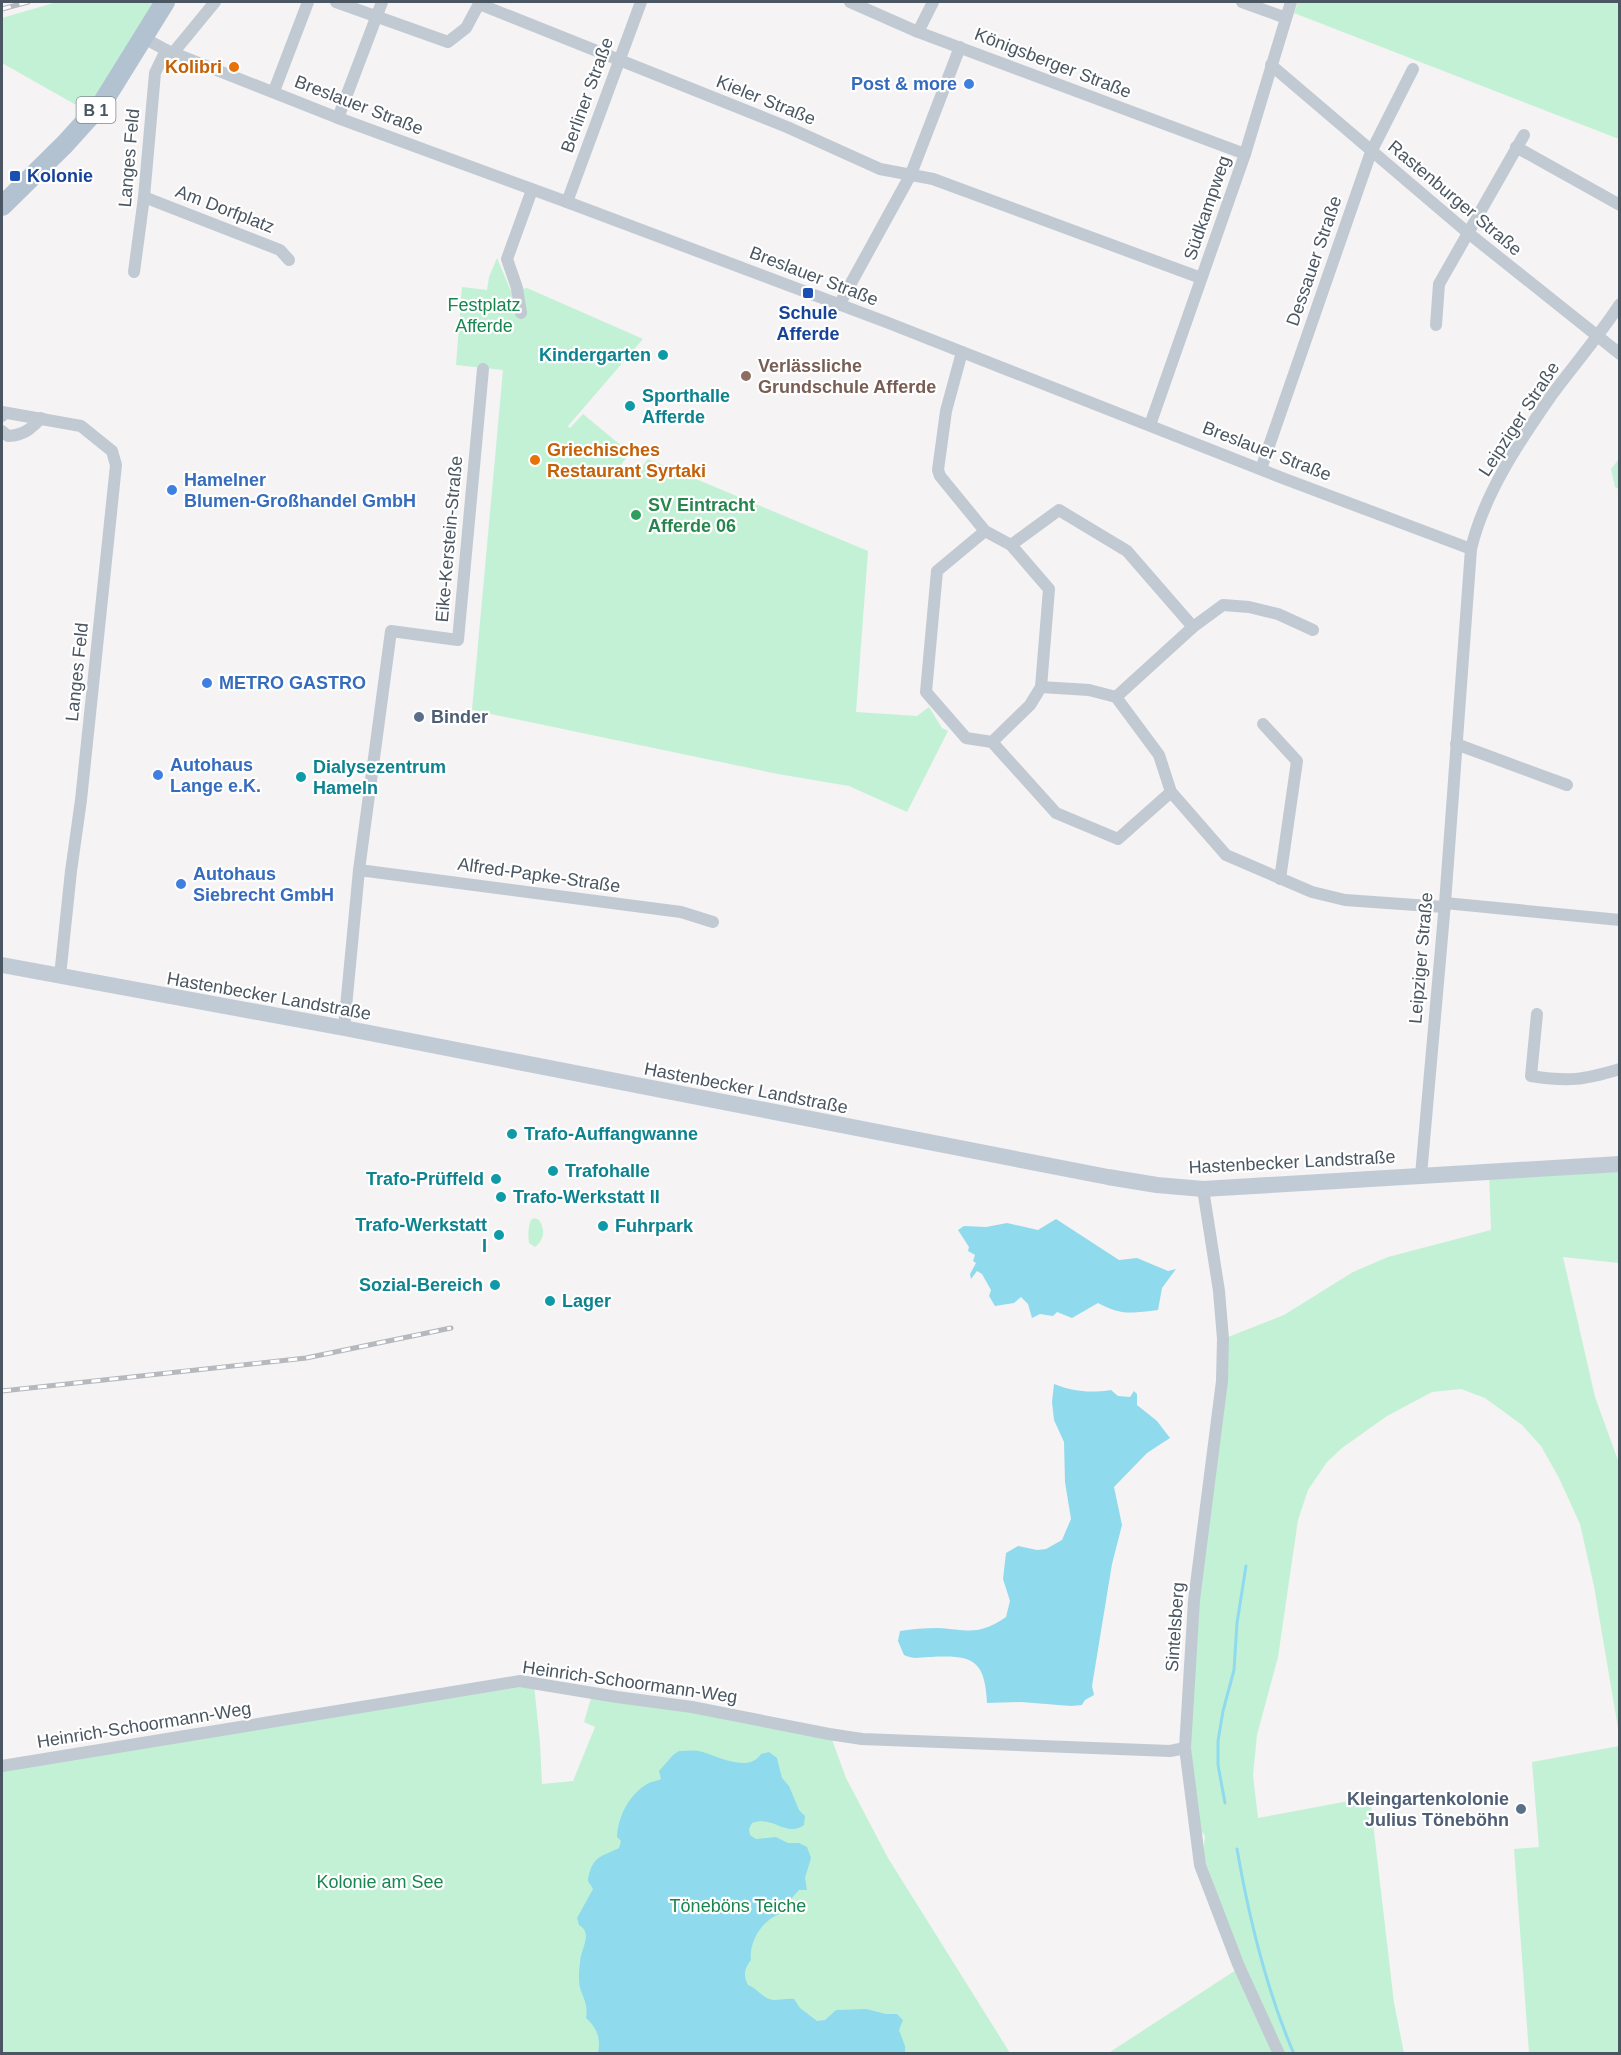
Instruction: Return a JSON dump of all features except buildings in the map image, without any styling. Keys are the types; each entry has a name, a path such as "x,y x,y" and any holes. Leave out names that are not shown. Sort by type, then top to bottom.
{"main road":[{"name":"B 1","path":"2,206 103,102 165,2"},
{"name":"Hastenbecker Landstraße","path":"2,965 344,1028 1157,1185 1203,1189 1620,1164"}],"street":[{"path":"170,51 215,2"},
{"path":"274,91 308,2"},
{"name":"Kieler Straße","path":"336,2 448,42 466,28 479,3 787,127 880,169 933,178 1201,278"},
{"path":"338,118 382,2"},
{"name":"Berliner Straße","path":"567,201 641,2"},
{"name":"Königsberger Straße","path":"850,2 918,32 1245,154"},
{"path":"918,32 933,2"},
{"path":"1242,2 1286,18"},
{"name":"Südkampweg","path":"1150,425 1245,154 1291,2"},
{"name":"Breslauer Straße","path":"144,38 170,51 338,118 567,201 1471,549"},
{"path":"838,305 911,174 960,47"},
{"name":"Langes Feld","path":"134,272 144,197 155,73 170,51"},
{"name":"Rastenburger Straße","path":"1271,65 1467,232 1620,354"},
{"name":"Dessauer Straße","path":"1261,469 1371,152 1413,69"},
{"path":"1436,325 1439,284 1524,135"},
{"path":"1516,147 1620,204"},
{"path":"521,313 517,288 507,259 532,190"},
{"name":"Am Dorfplatz","path":"144,197 280,250 289,260"},
{"name":"Leipziger Straße","path":"1421,1175 1471,549 1475,533 1505,469 1551,397 1620,304"},
{"path":"962,352 946,411 938,470 940,476 985,531 1011,545 1049,589 1041,687 1030,705 992,742"},
{"name":"Eike-Kerstein-Straße","path":"344,1028 359,870 391,631 458,640 483,369"},
{"name":"Langes Feld","path":"2,417 2,412 81,426 112,451 116,465 81,801 60,976"},
{"path":"2,432 8,436 19,436 29,431 41,418"},
{"path":"1011,545 1059,510 1127,551 1193,627"},
{"path":"985,531 937,571 926,692 966,738 992,742 1056,813 1118,839 1171,792"},
{"path":"1116,697 1193,627 1223,605 1249,607 1278,614 1313,630"},
{"path":"1041,687 1089,690 1116,697 1159,755 1171,792 1226,855 1312,892 1345,900 1444,905 1620,920"},
{"path":"1263,724 1298,761 1280,879"},
{"path":"1456,744 1567,785"},
{"name":"Alfred-Papke-Straße","path":"359,870 681,912 714,922"},
{"path":"1537,1014 1531,1076 1561,1081 1590,1078 1620,1069"},
{"name":"Sintelsberg","path":"1203,1189 1219,1291 1223,1339 1222,1381 1194,1600 1185,1748 1200,1865 1238,1964 1279,2054"},
{"name":"Heinrich-Schoormann-Weg","path":"2,1766 520,1682 692,1707 862,1739 1170,1751 1185,1748"}],"green space":[{"path":"57,2 165,2 92,114 2,63 2,18"},
{"path":"1298,2 1619,2 1619,139 1294,13"},
{"name":"SV Eintracht Afferde 06","path":"497,258 511,291 527,288 643,339 568,426 570,428 583,414 630,453 618,469 631,480 648,459 868,551 856,712 917,716 929,707 942,728 948,731 907,812 849,786 778,774 472,710 503,370 456,365 462,287 487,290 489,277"},
{"path":"1619,459 1619,489 1615,487 1611,469"},
{"path":"1619,1163 1619,1263 1563,1257 1595,1397 1619,1463 1619,1734 1594,1586 1580,1524 1541,1446 1522,1425 1485,1398 1461,1389 1432,1392 1387,1416 1342,1448 1327,1462 1308,1490 1298,1520 1278,1657 1257,1735 1253,1775 1258,1818 1370,1797 1394,2003 1404,2053 1283,2053 1231,1933 1203,1855 1205,1836 1198,1827 1190,1745 1194,1601 1223,1339 1284,1315 1353,1272 1388,1257 1491,1230 1489,1172"},
{"path":"534,1218 539,1220 543,1231 542,1238 535,1247 529,1243 528,1237 530,1223"},
{"name":"Kolonie am See","path":"534,1685 542,1784 573,1781 595,1727 584,1722 592,1695 831,1737 846,1778 888,1858 1010,2053 2,2054 2,1769"},
{"path":"1619,1746 1619,2053 1529,2053 1514,1849 1539,1847 1532,1762"},
{"path":"1236,1970 1273,2054 1107,2054"}],"water":[{"path":"1056,1219 1119,1260 1137,1258 1168,1271 1176,1269 1162,1288 1158,1310 1127,1313 1098,1303 1072,1318 1057,1312 1053,1316 1040,1314 1032,1318 1028,1304 1021,1297 1014,1303 995,1306 989,1296 991,1290 982,1274 977,1271 971,1279 970,1274 976,1263 973,1261 975,1255 968,1251 969,1247 958,1230 964,1226 986,1227 1007,1223 1038,1230"},
{"path":"1054,1384 1082,1391 1111,1390 1118,1396 1130,1397 1134,1391 1137,1394 1137,1405 1157,1421 1170,1438 1147,1453 1114,1487 1122,1525 1112,1564 1092,1686 1094,1695 1085,1700 1082,1705 1071,1706 1021,1702 987,1703 983,1677 974,1663 957,1657 914,1658 904,1655 898,1641 900,1631 938,1628 973,1630 996,1623 1006,1617 1010,1601 1003,1579 1006,1553 1018,1546 1037,1550 1046,1549 1062,1540 1071,1519 1065,1482 1064,1442 1054,1420 1052,1402"},
{"name":"Töneböns Teiche","path":"679,1751 699,1751 740,1763 748,1763 761,1754 769,1752 777,1758 782,1778 789,1786 799,1810 805,1816 804,1825 797,1828 785,1828 760,1821 752,1823 749,1829 750,1835 756,1839 776,1837 788,1843 799,1843 807,1847 811,1858 805,1878 807,1890 799,1890 780,1913 764,1924 755,1939 751,1950 751,1960 745,1972 748,1985 770,1999 794,1999 800,2008 817,2021 825,2020 836,2010 866,2009 897,2014 903,2020 899,2030 905,2053 598,2053 597,2034 586,2018 586,2004 579,1985 581,1958 586,1937 577,1918 593,1889 588,1881 589,1873 601,1856 619,1848 621,1841 617,1837 618,1829 622,1814 630,1800 649,1783 661,1779 659,1771"}],"waterway":[{"path":"1225,1803 1218,1765 1218,1741 1234,1670 1237,1623 1246,1566"},
{"path":"1237,1849 1260,1953 1275,2004 1294,2054"}],"railway":[{"path":"2,9 28,2"},
{"path":"2,1391 306,1358 451,1328"}],"place":[{"name":"Kolibri","path":"234,67"},
{"name":"Post & more","path":"969,84"},
{"name":"Kolonie","path":"15,176"},
{"name":"Schule Afferde","path":"808,293"},
{"name":"Kindergarten","path":"663,355"},
{"name":"Verlässliche Grundschule Afferde","path":"746,376"},
{"name":"Sporthalle Afferde","path":"630,406"},
{"name":"Griechisches Restaurant Syrtaki","path":"535,460"},
{"name":"Hamelner Blumen-Großhandel GmbH","path":"172,490"},
{"name":"SV Eintracht Afferde 06","path":"636,515"},
{"name":"METRO GASTRO","path":"207,683"},
{"name":"Binder","path":"419,717"},
{"name":"Autohaus Lange e.K.","path":"158,775"},
{"name":"Dialysezentrum Hameln","path":"301,777"},
{"name":"Autohaus Siebrecht GmbH","path":"181,884"},
{"name":"Trafo-Auffangwanne","path":"512,1134"},
{"name":"Trafohalle","path":"553,1171"},
{"name":"Trafo-Prüffeld","path":"496,1179"},
{"name":"Trafo-Werkstatt II","path":"501,1197"},
{"name":"Fuhrpark","path":"603,1226"},
{"name":"Trafo-Werkstatt I","path":"499,1235"},
{"name":"Sozial-Bereich","path":"495,1285"},
{"name":"Lager","path":"550,1301"},
{"name":"Kleingartenkolonie Julius Töneböhn","path":"1521,1809"}],"park label":[{"name":"Festplatz Afferde","path":"484,315"}]}
